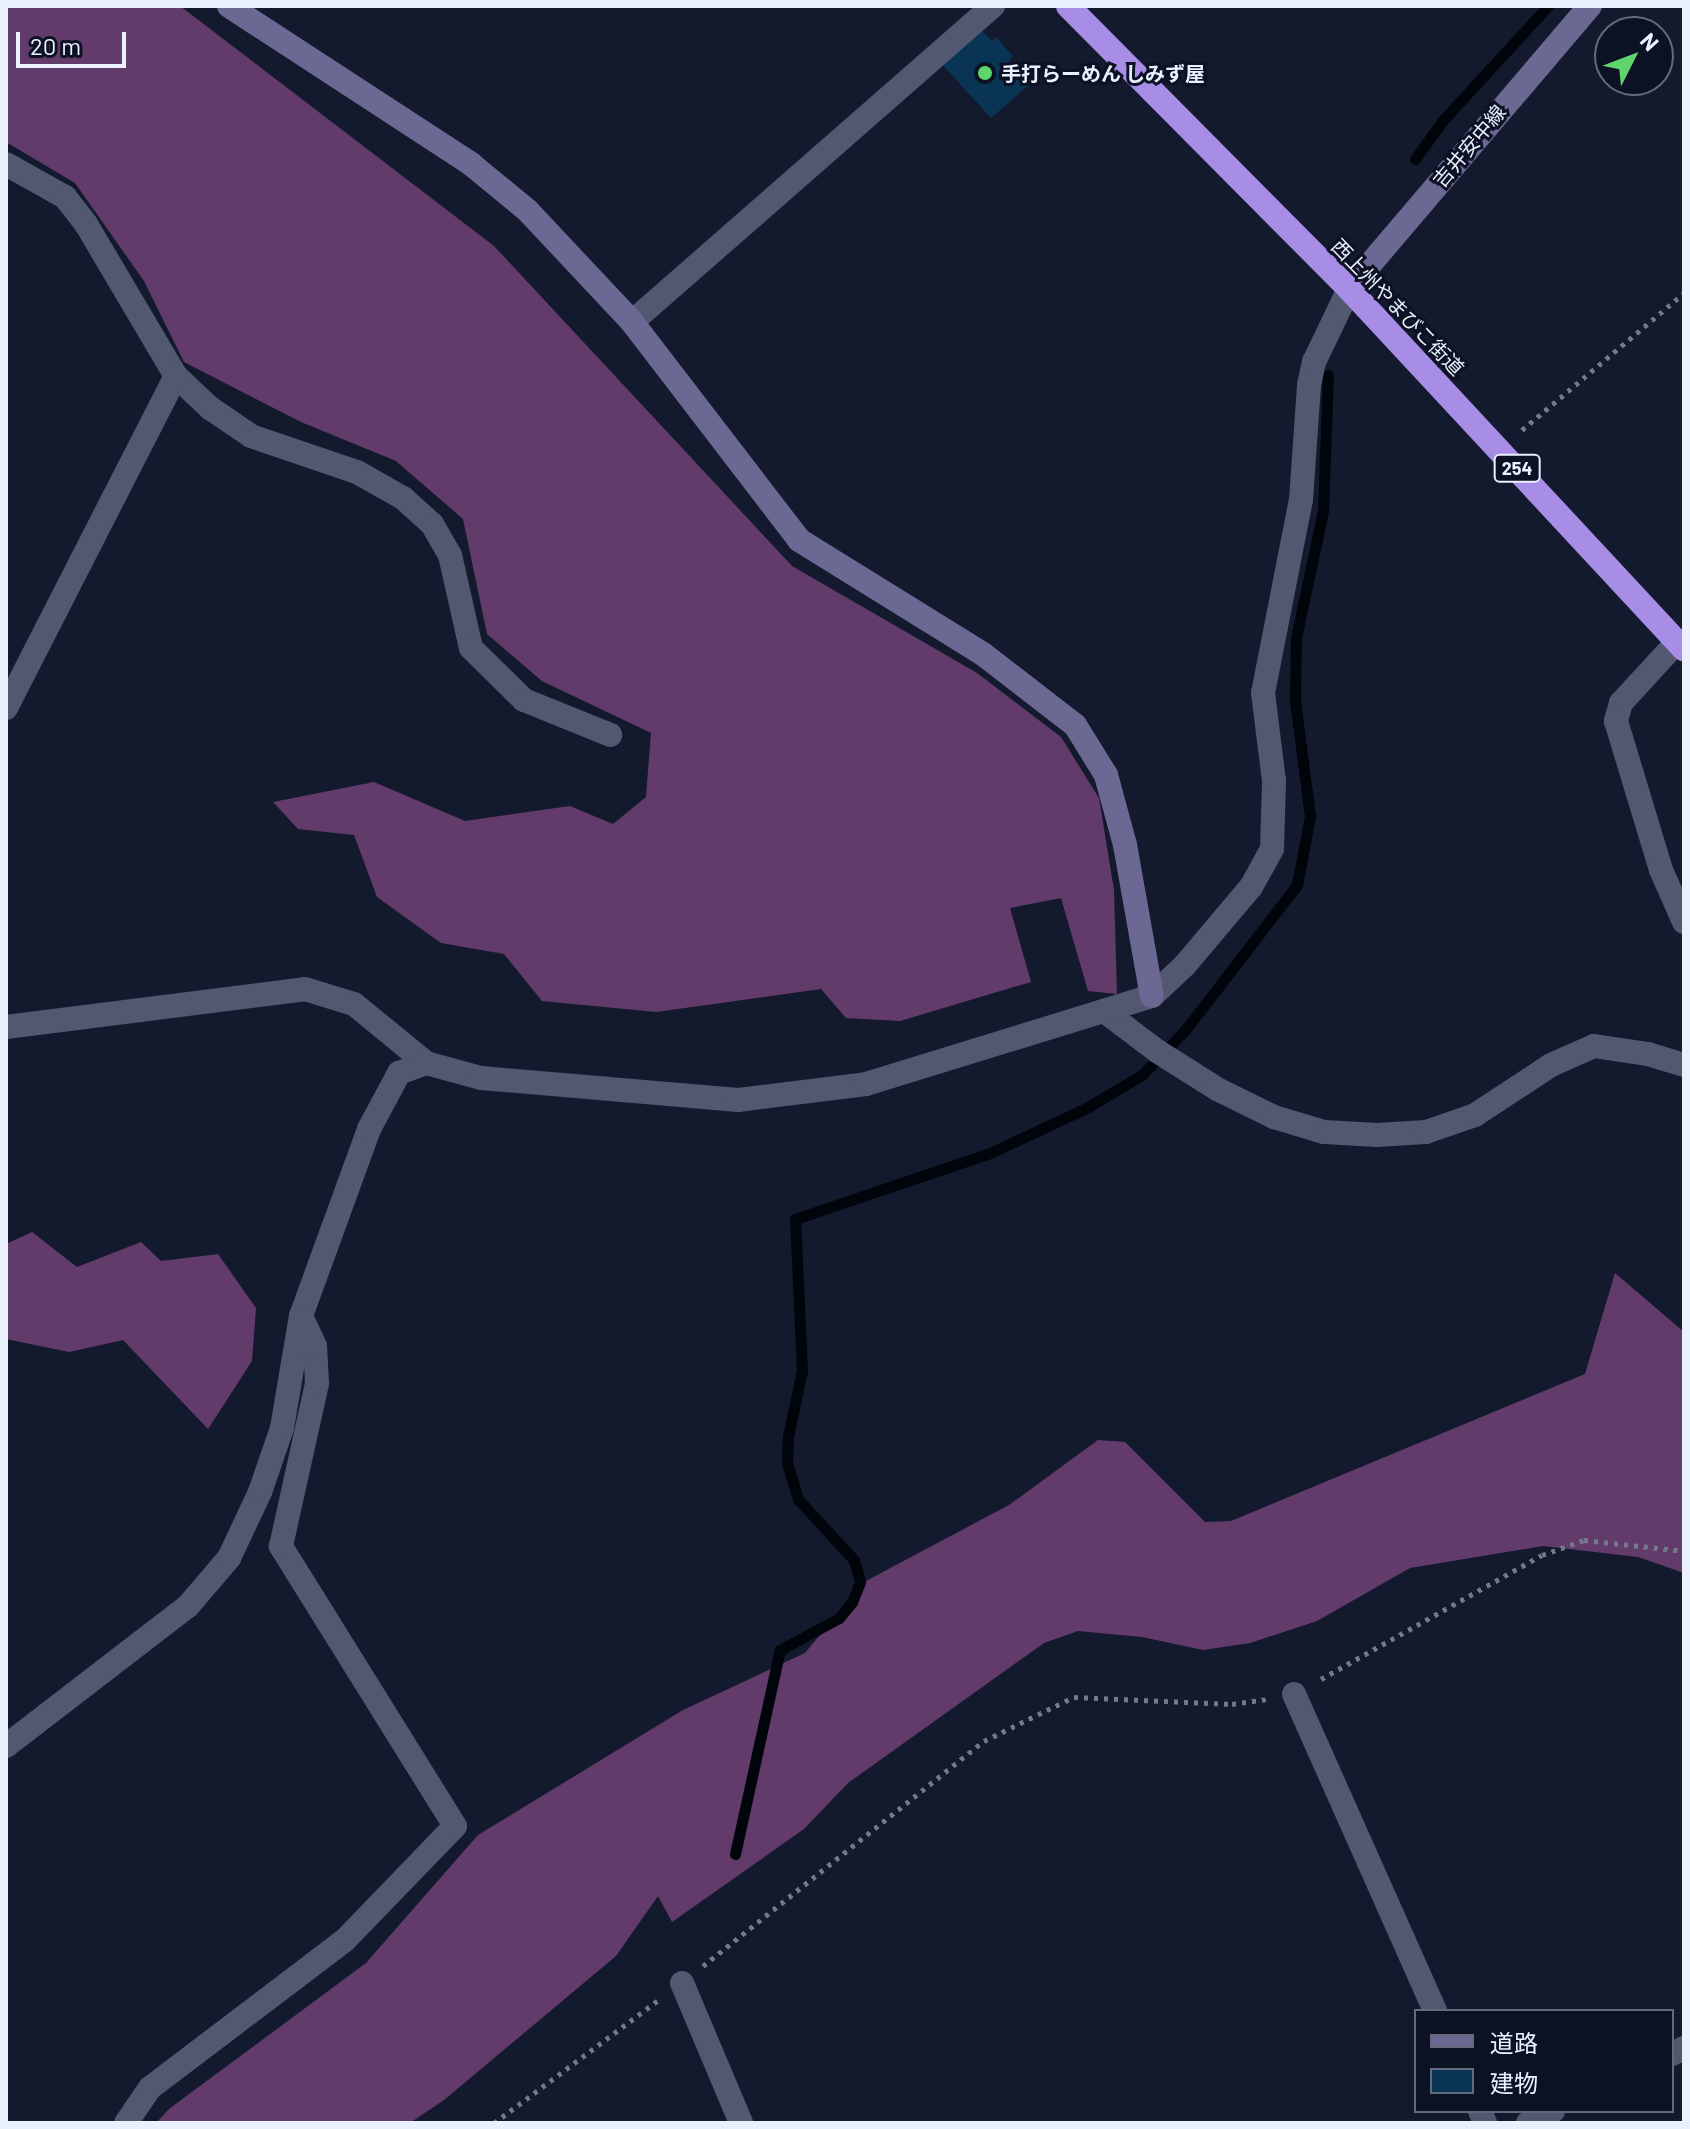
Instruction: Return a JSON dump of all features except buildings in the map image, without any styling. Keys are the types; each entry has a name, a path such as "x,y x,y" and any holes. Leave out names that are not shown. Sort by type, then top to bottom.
{"highway":[{"name":"西上州やまびこ街道","path":"1068,6 1349,289 1680,646"}],"street":[{"path":"229,6 471,164 527,210 632,322 799,540 983,654 1075,725 1106,775 1125,845 1152,996"},
{"path":"632,322 993,6"},
{"name":"吉井安中線","path":"1349,289 1590,6"},
{"path":"6,164 65,197 86,224 176,376 210,408 251,436 357,472 403,498 432,524 450,555 471,648 524,700 610,735"},
{"path":"6,1027 305,989 354,1004 426,1063 481,1078 738,1100 866,1084 1152,996 1185,965 1251,887 1272,849 1274,781 1263,693 1301,500 1309,385 1314,362 1349,289"},
{"path":"8,700 176,376"},
{"path":"1680,646 1621,703 1616,721 1661,870 1684,922"},
{"path":"1104,1011 1157,1051 1217,1089 1274,1117 1324,1132 1377,1135 1426,1132 1475,1115 1551,1065 1594,1046 1648,1054 1684,1065"},
{"path":"6,1746 188,1606 229,1558 260,1492 282,1428 301,1316 369,1129 399,1073 426,1063"},
{"path":"126,2123 150,2088 345,1940 455,1826 281,1546 317,1383 315,1346 301,1316"},
{"path":"1294,1694 1434,2009"},
{"path":"682,1983 741,2123"},
{"path":"1528,2123 1549,2113"}],"path":[{"path":"1499,449 1684,293"},
{"path":"494,2123 682,1983 984,1741 1074,1697 1232,1704 1294,1694 1542,1555 1584,1540 1684,1551"}],"shaded area":[{"path":"6,6 180,6 494,246 792,566 977,673 1061,737 1099,798 1114,890 1117,994 1088,991 1061,898 1010,908 1031,982 900,1021 846,1018 821,989 656,1012 542,1001 504,954 441,943 377,897 354,835 298,829 273,802 374,782 465,821 570,806 613,824 646,797 651,733 542,681 487,634 463,519 396,461 301,422 184,362 144,281 75,183 6,142"},
{"path":"32,1232 77,1267 141,1242 161,1261 218,1254 256,1308 252,1361 208,1429 123,1340 69,1352 6,1339 6,1244"},
{"path":"1615,1273 1684,1332 1684,1573 1638,1557 1543,1546 1410,1568 1317,1621 1250,1643 1203,1650 1142,1637 1078,1631 1044,1643 848,1783 804,1829 672,1922 658,1896 616,1956 444,2100 410,2123 156,2123 169,2109 366,1963 478,1835 683,1710 805,1653 864,1582 1009,1505 1098,1440 1125,1442 1205,1522 1231,1521 1585,1374"}],"waterway":[{"path":"1415,159 1444,119 1548,6"},
{"path":"735,1854 780,1650 839,1618 852,1602 860,1582 854,1560 798,1499 787,1462 788,1436 802,1371 795,1219 990,1153 1088,1107 1142,1075 1186,1029 1297,885 1310,816 1295,701 1296,638 1323,511 1328,375"}],"place":[{"name":"手打らーめん しみず屋","path":"985,73"}]}
